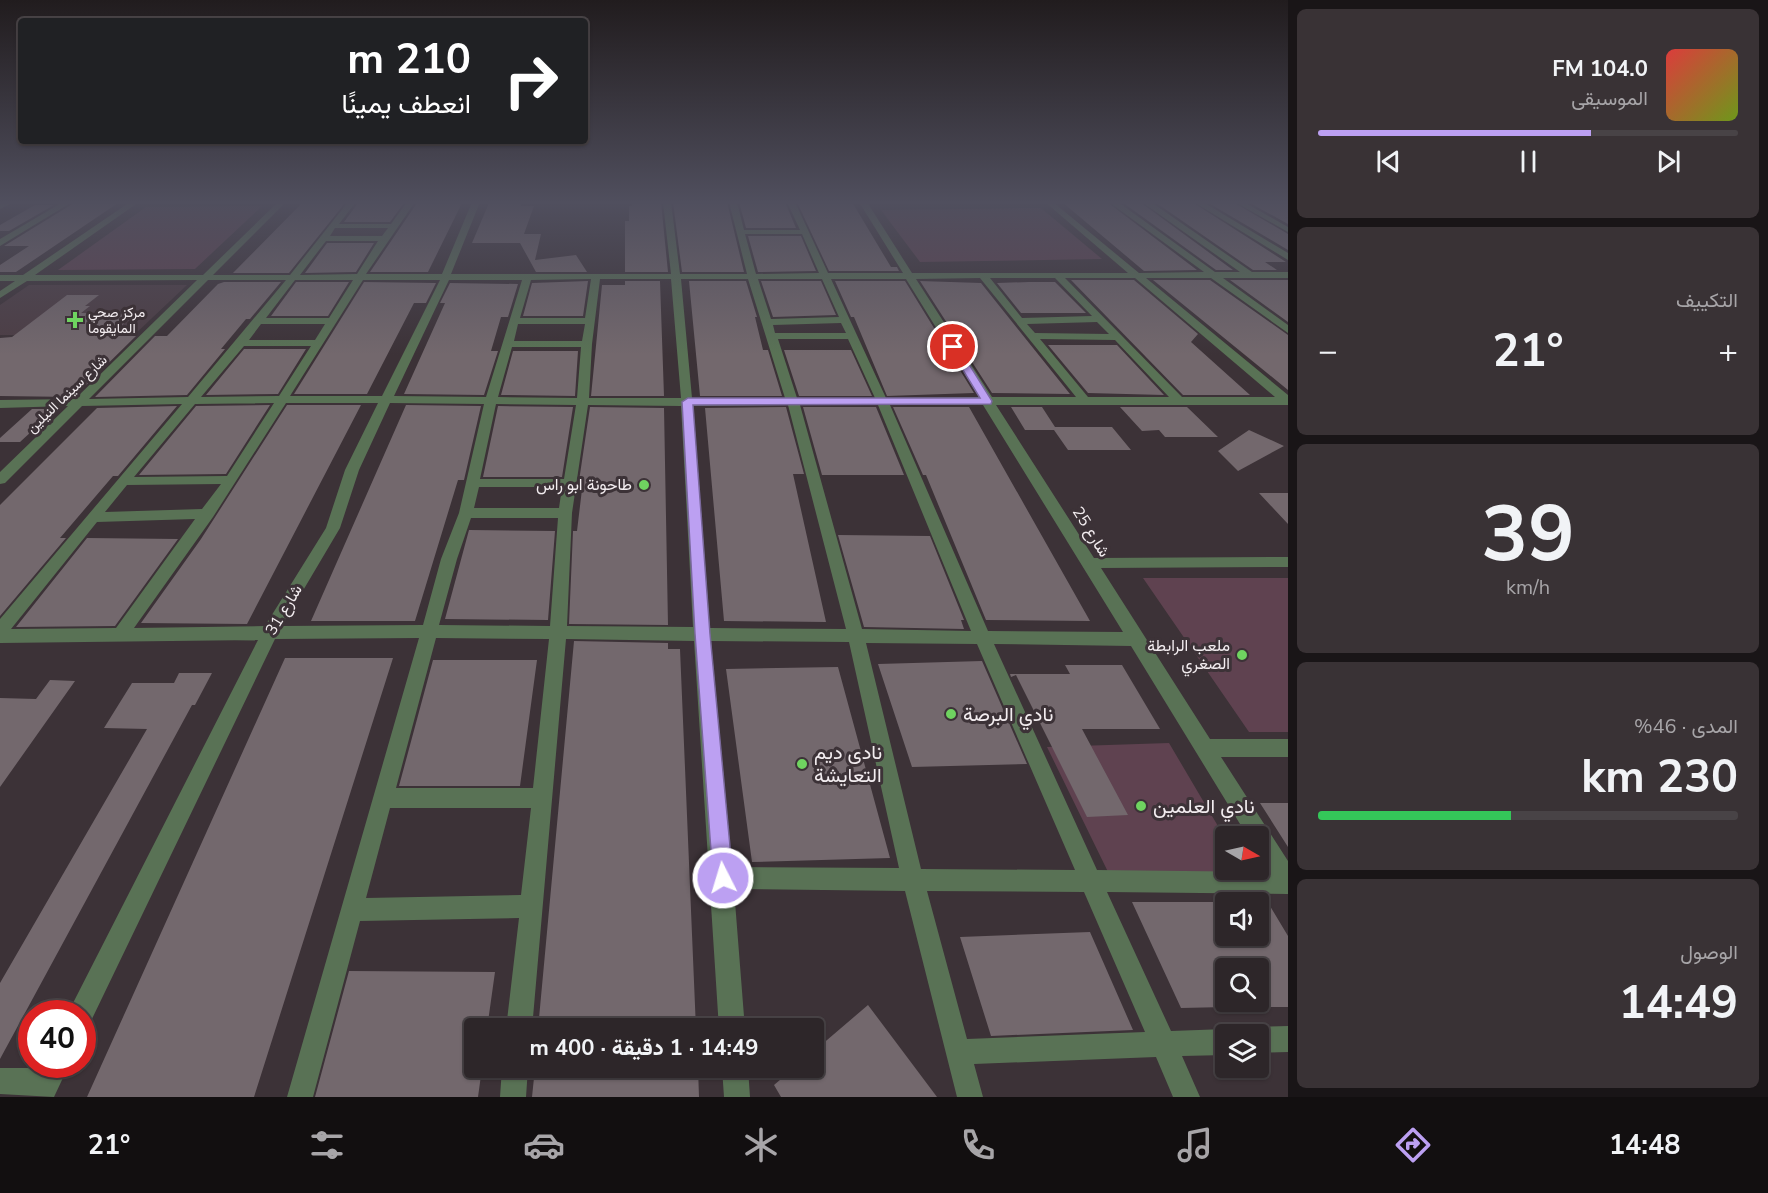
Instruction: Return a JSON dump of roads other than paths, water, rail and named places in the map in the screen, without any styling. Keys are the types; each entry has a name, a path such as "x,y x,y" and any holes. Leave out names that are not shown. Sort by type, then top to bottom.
{"street":[{"path":"0,296 62,253"},
{"name":"شارع سينما النيلين","path":"0,480 231,253"},
{"path":"0,631 124,480 241,344 312,253"},
{"path":"120,635 231,480 376,253"},
{"name":"شارع 31","path":"88,1000 270,632 333,528 352,470 455,253"},
{"path":"674,253 688,402 702,634 723,878 731,1018"},
{"path":"747,253 752,276 793,402 856,636 913,880 970,1097"},
{"path":"814,253 882,401 982,637 1187,1097"},
{"name":"شارع 25","path":"895,253 1288,882"},
{"path":"1110,253 1288,400"},
{"path":"1182,253 1288,330"},
{"path":"1219,253 1250,275"},
{"path":"982,275 1084,400"},
{"path":"1057,275 1179,400"},
{"path":"520,1018 558,634 568,483 583,401 587,344 596,276"},
{"path":"0,278 1286,276"},
{"path":"300,1097 455,537 466,513 491,401 527,277"},
{"path":"1270,317 1288,317"},
{"path":"1019,321 1100,319"},
{"path":"258,321 332,321"},
{"path":"513,321 591,321"},
{"path":"769,329 848,328"},
{"path":"769,329 848,328"},
{"path":"1032,336 1117,337"},
{"path":"241,344 319,343"},
{"path":"507,344 587,344"},
{"path":"0,404 284,399 688,402 1288,400"},
{"path":"124,480 231,480"},
{"path":"473,483 568,483"},
{"path":"466,513 565,513"},
{"path":"94,518 208,514"},
{"path":"1089,563 1288,562"},
{"path":"0,636 429,632 1137,639"},
{"path":"1205,748 1288,748"},
{"path":"383,798 541,798"},
{"path":"723,878 1288,882"},
{"path":"352,910 531,906"},
{"path":"1269,1040 1288,1039"},
{"path":"957,1052 1215,1042"},
{"path":"513,1097 514,1078"},
{"path":"736,1078 737,1097"},
{"path":"0,1081 48,1081"}],"place":[{"name":"مركز صحي المايقوما","path":"75,320"},
{"name":"طاحونة ابو راس","path":"644,485"},
{"name":"ملعب الرابطة الصغري","path":"1242,655"},
{"name":"نادي البرصة","path":"951,714"},
{"name":"نادى ديم التعايشة","path":"802,764"},
{"name":"نادي العلمين","path":"1141,806"}]}
